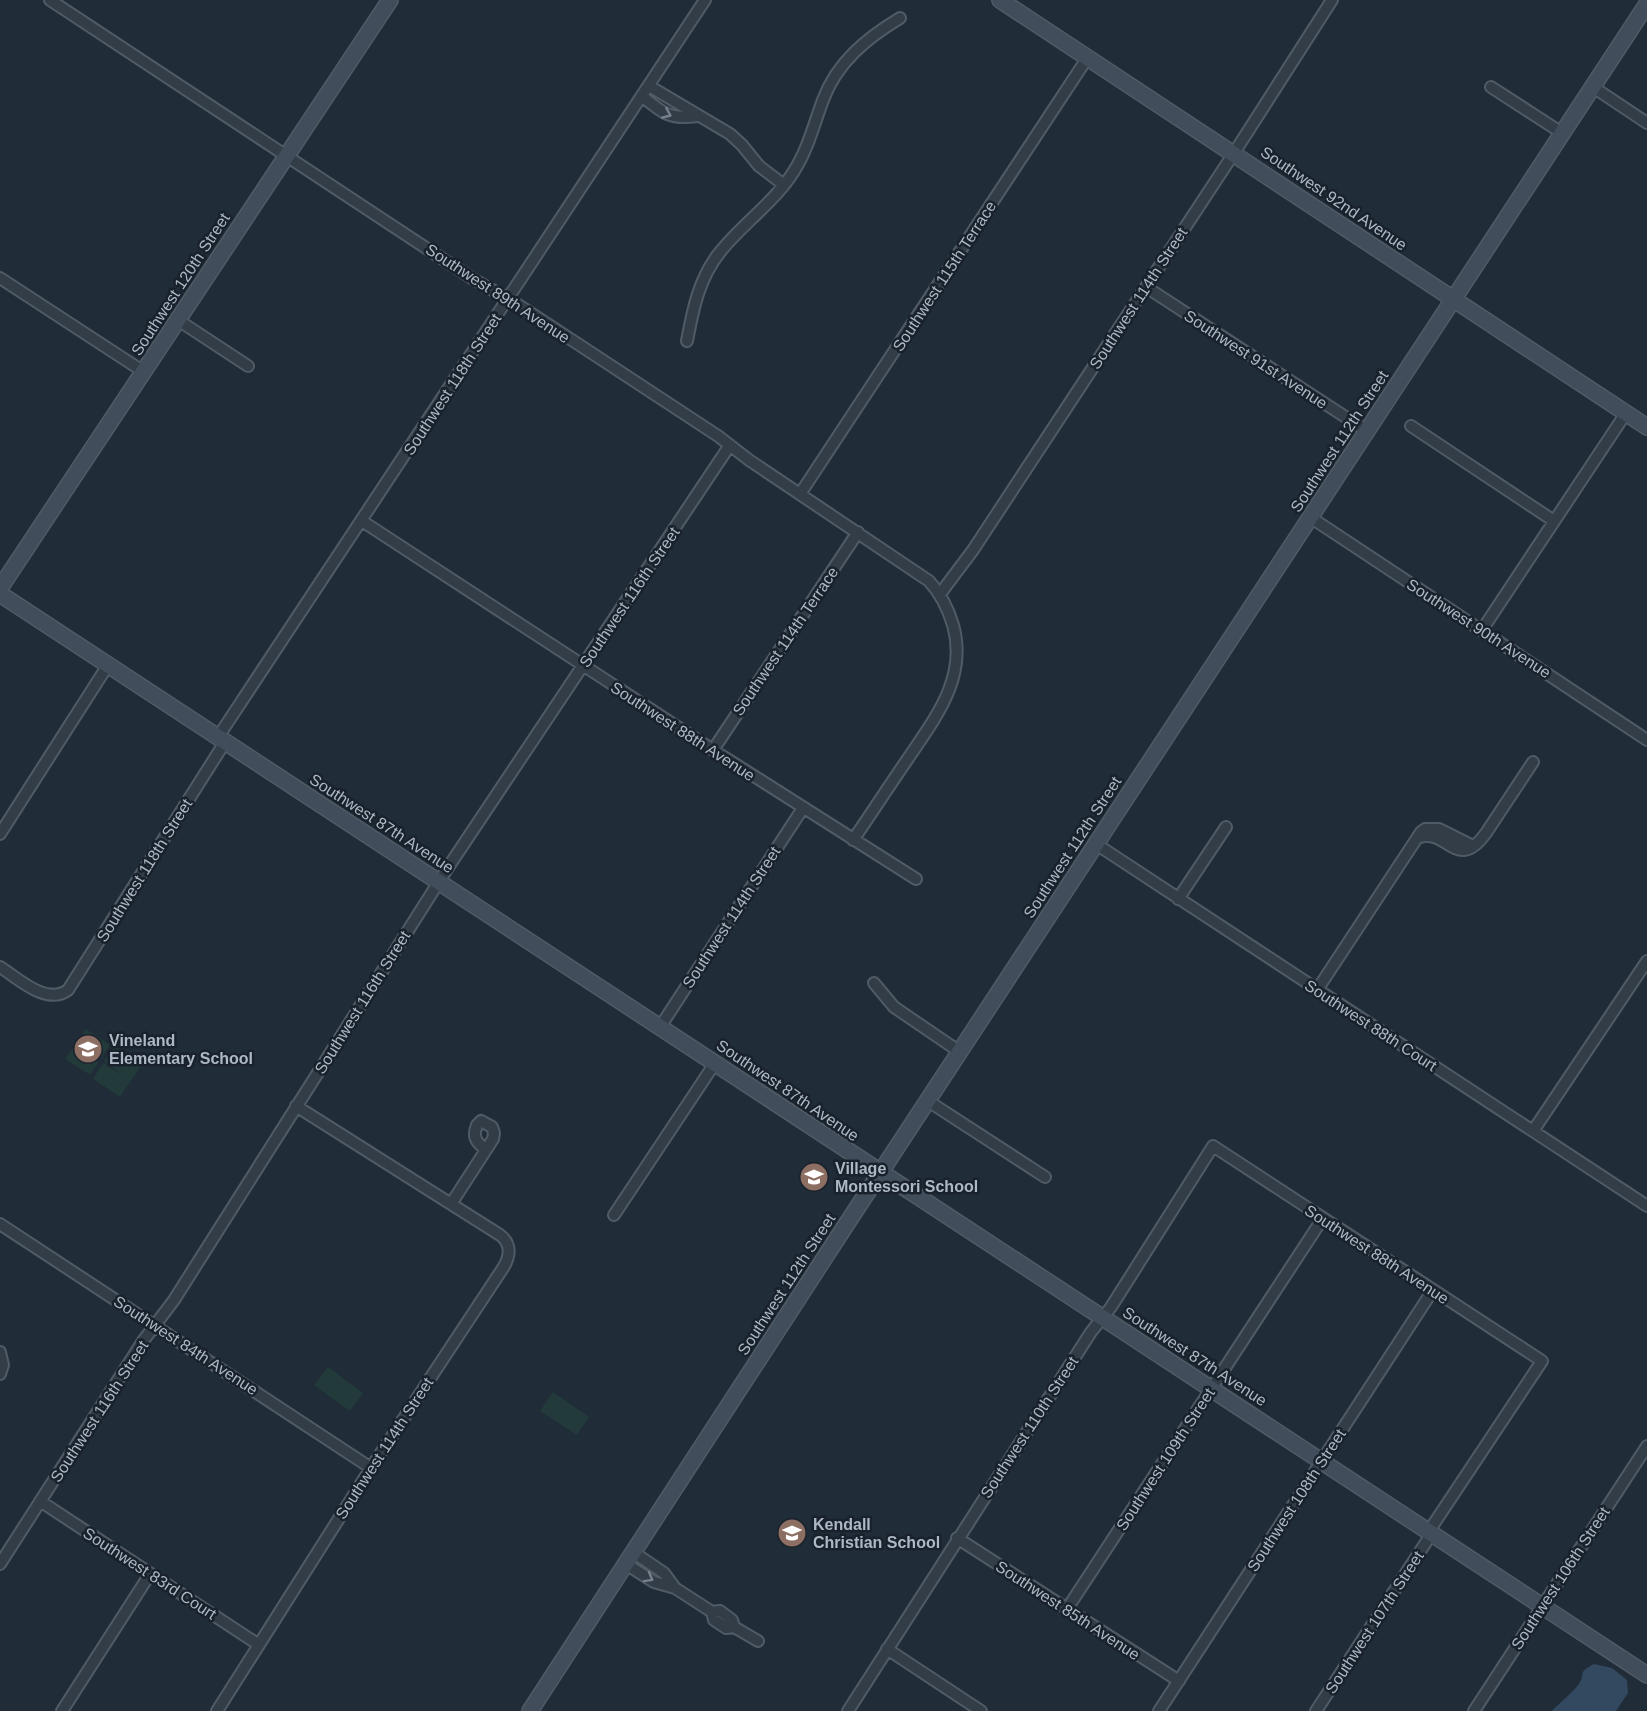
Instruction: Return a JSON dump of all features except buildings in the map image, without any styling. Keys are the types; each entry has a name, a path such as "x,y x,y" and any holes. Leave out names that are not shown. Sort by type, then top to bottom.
{"main road":[{"name":"Southwest 120th Street","path":"0,588 390,0"},
{"name":"Southwest 92nd Avenue","path":"1000,0 1647,427"},
{"name":"Southwest 112th Street","path":"530,1711 1647,4"},
{"name":"Southwest 87th Avenue","path":"0,594 1647,1675"}],"street":[{"name":"Southwest 89th Avenue","path":"50,0 919,572 940,594"},
{"name":"Southwest 118th Street","path":"0,967 41,993 51,996 60,995 68,990 222,740 362,521 705,0"},
{"name":"Southwest 114th Street","path":"940,594 973,550 1146,287 1330,1"},
{"path":"687,341 695,302 704,278 730,240 771,201 784,185 805,149 824,98 842,66 861,45 900,18"},
{"name":"Southwest 115th Terrace","path":"800,494 1088,57"},
{"path":"649,86 730,134 759,166 784,185"},
{"path":"1491,87 1562,133"},
{"path":"1593,87 1647,123"},
{"path":"642,96 669,116 683,118 697,116"},
{"path":"0,278 144,372"},
{"name":"Southwest 91st Avenue","path":"1146,287 1366,431"},
{"path":"178,320 248,366"},
{"path":"1482,630 1626,413"},
{"path":"1411,426 1554,521"},
{"name":"Southwest 116th Street","path":"0,1564 143,1341 174,1300 439,882 730,446"},
{"name":"Southwest 90th Avenue","path":"1310,517 1647,740"},
{"name":"Southwest 88th Avenue","path":"362,521 583,666 916,879"},
{"name":"Southwest 114th Terrace","path":"713,750 858,532"},
{"path":"853,840 941,710 950,690 956,669 957,646 952,622 940,594"},
{"path":"0,834 108,665"},
{"path":"1317,990 1425,829 1439,828 1473,846 1486,833 1533,762"},
{"name":"Southwest 114th Street","path":"660,1027 803,808"},
{"path":"1178,899 1226,827"},
{"name":"Southwest 88th Court","path":"1096,844 1647,1206"},
{"path":"1533,1131 1647,961"},
{"path":"874,983 894,1007 960,1052"},
{"path":"614,1215 714,1063"},
{"path":"928,1101 1045,1178"},
{"path":"296,1106 451,1204 486,1150"},
{"name":"Southwest 88th Avenue","path":"1213,1146 1542,1361"},
{"name":"Southwest 110th Street","path":"848,1711 957,1538 1091,1332 1103,1318 1213,1146"},
{"name":"Southwest 114th Street","path":"217,1711 371,1468 508,1259 508,1245 504,1238 451,1204"},
{"name":"Southwest 109th Street","path":"1067,1609 1323,1218"},
{"name":"Southwest 84th Avenue","path":"0,1224 371,1468"},
{"name":"Southwest 108th Street","path":"1159,1711 1433,1290"},
{"path":"0,1374 1,1355"},
{"name":"Southwest 107th Street","path":"1316,1711 1542,1361"},
{"name":"Southwest 106th Street","path":"1474,1711 1647,1446"},
{"name":"Southwest 83rd Court","path":"40,1501 259,1645"},
{"name":"Southwest 85th Avenue","path":"957,1538 1179,1681"},
{"path":"629,1558 654,1582 675,1588 712,1612 714,1620 726,1628 734,1627 758,1641"},
{"path":"62,1711 150,1574"},
{"path":"887,1649 981,1711"}],"green space":[{"path":"86,1029 110,1045 101,1058 77,1043"},
{"path":"75,1045 99,1062 90,1075 65,1059"},
{"path":"115,1046 142,1064 120,1097 93,1079 103,1063 128,1079 104,1062"},
{"path":"328,1367 363,1393 350,1411 314,1385"},
{"path":"553,1392 589,1417 577,1435 540,1411"}],"water":[{"path":"1594,1664 1612,1668 1627,1680 1628,1693 1616,1711 1552,1711 1578,1685 1584,1671"}],"place":[{"name":"Vineland Elementary School","path":"88,1049"},
{"name":"Village Montessori School","path":"814,1177"},
{"name":"Kendall Christian School","path":"792,1533"}]}
